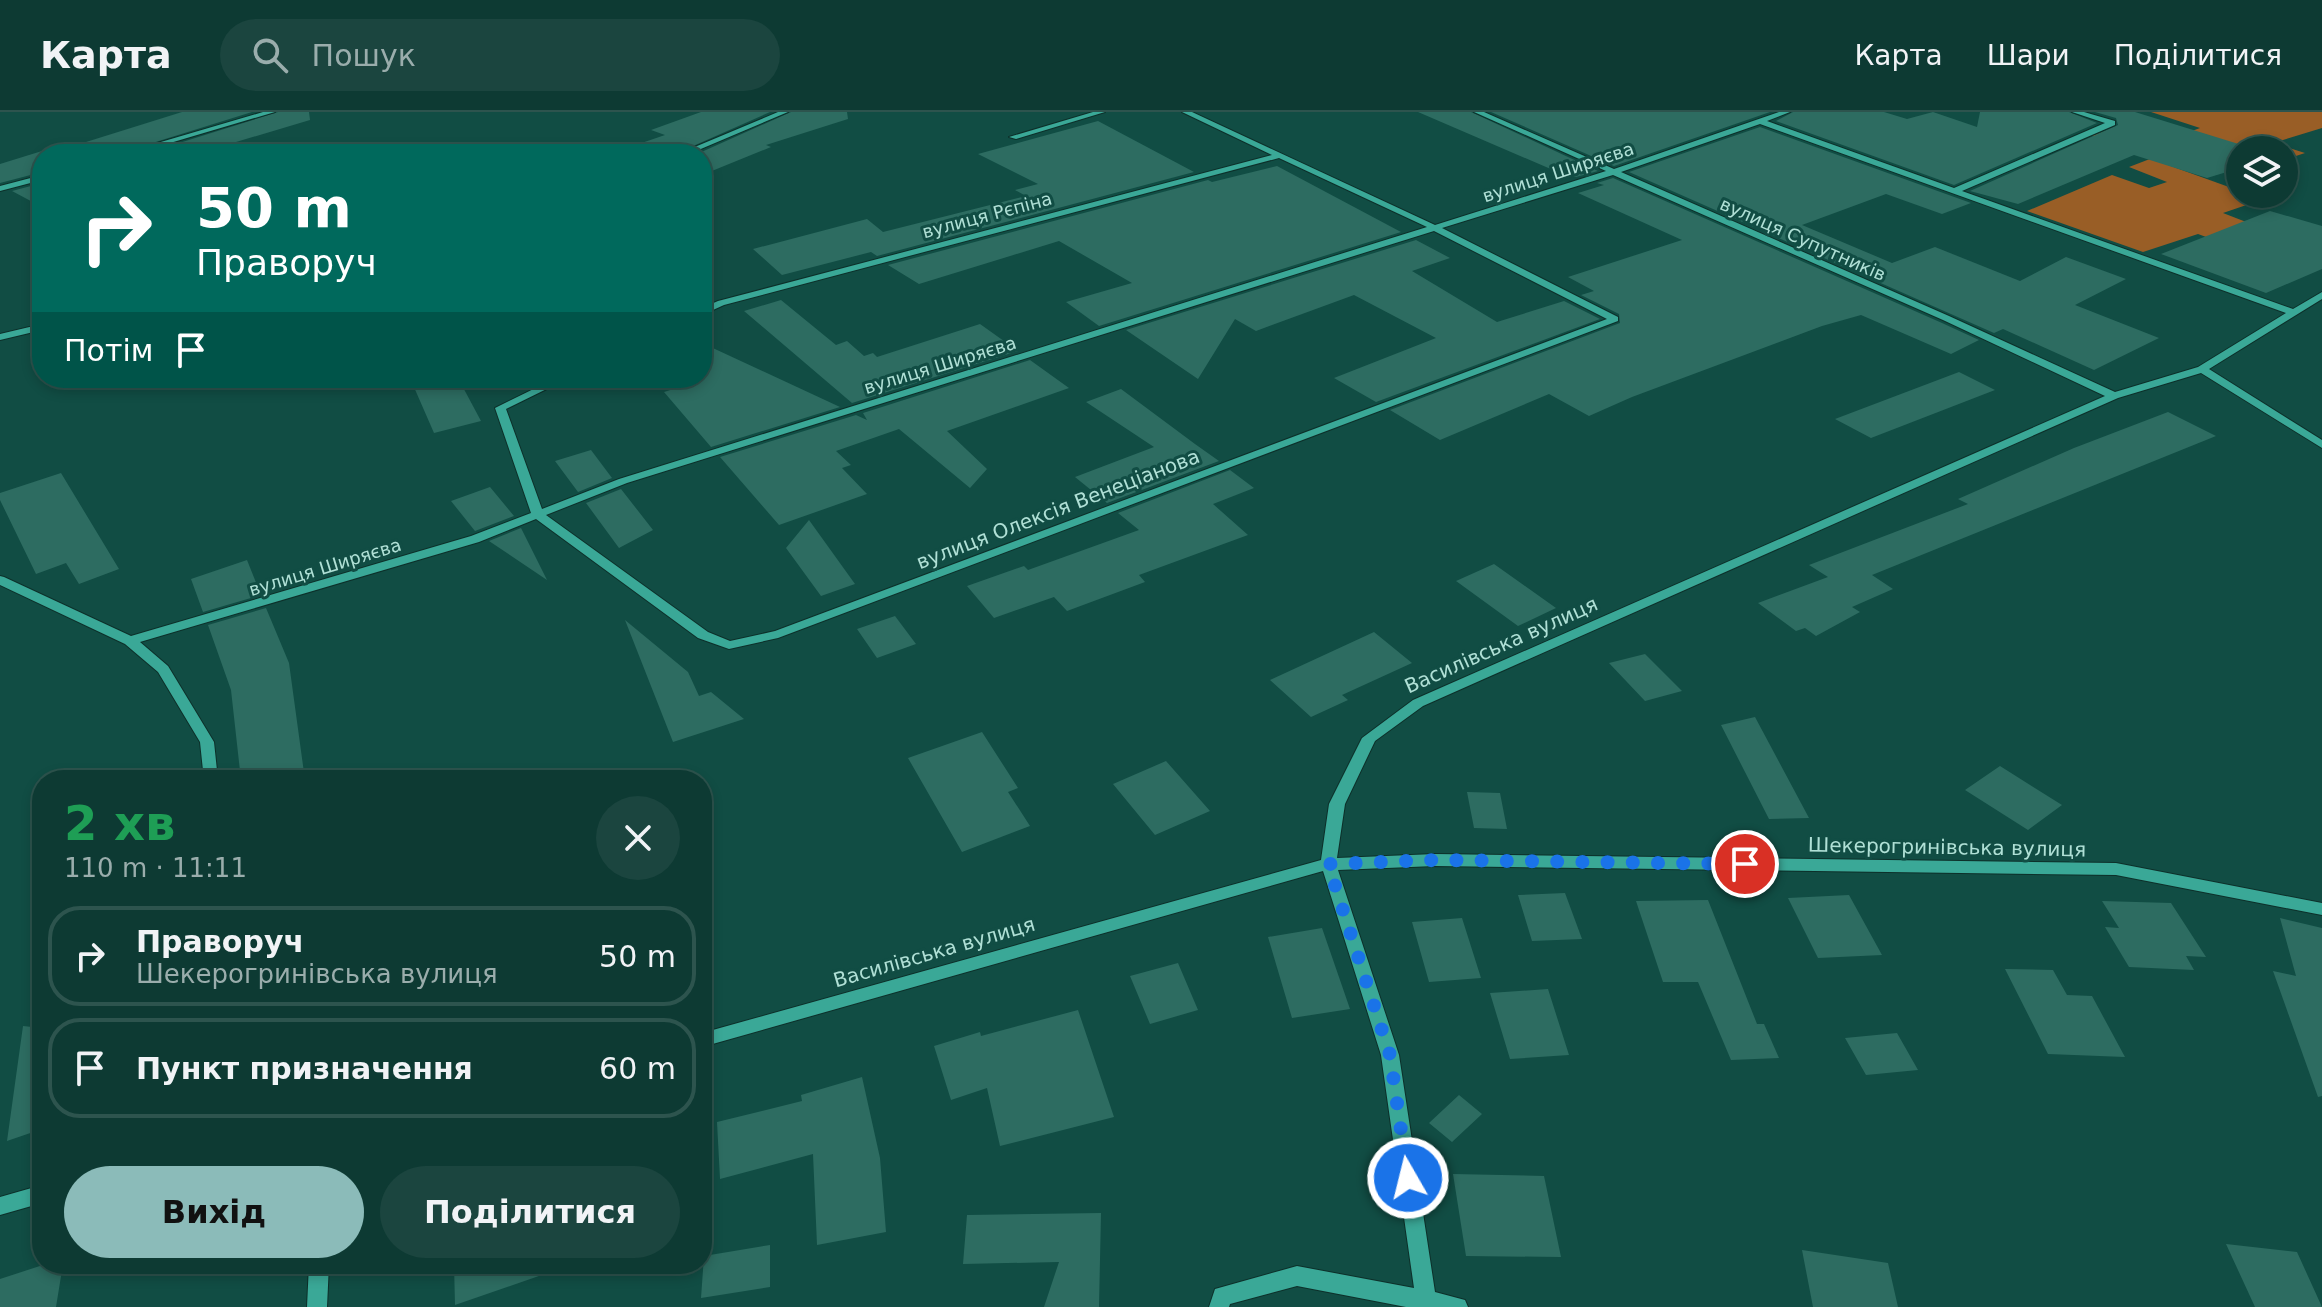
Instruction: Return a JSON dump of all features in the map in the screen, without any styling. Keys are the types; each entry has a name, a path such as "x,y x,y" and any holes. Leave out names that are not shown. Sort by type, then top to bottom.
{"street":[{"path":"159,144 271,112"},
{"path":"706,144 784,112"},
{"path":"1013,137 1101,112"},
{"path":"1186,112 1435,228"},
{"name":"вулиця Супутників","path":"1478,112 1946,318 2114,396"},
{"name":"вулиця Ширяєва","path":"130,641 475,539 638,476 1613,172 1786,112"},
{"path":"1954,191 2112,123 2076,112"},
{"path":"1760,121 2296,313"},
{"name":"вулиця Рєпіна","path":"712,307 1282,155"},
{"path":"0,189 32,180"},
{"name":"вулиця Олексія Венеціанова","path":"538,515 703,635 729,645 778,634 1615,319 1435,228"},
{"name":"Василівська вулиця","path":"712,1037 1328,864 1337,804 1369,738 1418,703 2114,396 2202,369 2322,295"},
{"path":"0,337 32,329"},
{"path":"2202,369 2322,445"},
{"path":"538,515 500,408 543,388"},
{"path":"0,580 130,641 163,669 207,742 210,770"},
{"name":"Шекерогринівська вулиця","path":"1328,864 1467,861 2116,869 2322,909"},
{"path":"1328,864 1390,1055 1426,1301"},
{"path":"0,1206 32,1197"},
{"path":"317,1307 319,1274"},
{"path":"1219,1307 1222,1296 1297,1276 1458,1307"}],"shaded area":[{"path":"2151,112 2322,112 2322,128 2296,136 2226,136 2226,163 2201,155 2168,165 2226,186 2226,208 2238,208 2223,213 2259,227 2217,241 2198,234 2143,252 2027,211 2112,175 2149,188 2167,182 2129,167 2155,157 2092,136 2117,127 2163,142 2200,128"}],"building":[{"path":"182,112 252,112 149,144 80,144"},
{"path":"278,112 309,112 310,120 230,144 176,144"},
{"path":"701,112 770,112 698,144 639,144 665,135 651,130"},
{"path":"791,112 847,112 848,119 766,145 771,147 712,171 712,147"},
{"path":"1418,112 1471,112 1598,171 1576,177 1560,173"},
{"path":"1491,112 1770,112 1614,166"},
{"path":"1793,112 1884,112 1907,119 1933,112 1977,127 1980,112 2069,112 2097,123 1954,185 1776,121"},
{"path":"2095,112 2135,112 2226,140 2226,172 2207,178 2134,155 2018,204 1970,191 2118,125 2116,118"},
{"path":"1098,121 1194,172 877,256 871,252 782,275 753,249 867,219 883,232 1026,196 1015,190 1038,184 978,154"},
{"path":"1760,127 1971,203 1942,214 1886,194 1802,225 1892,263 1935,247 2020,281 2066,257 2126,279 2075,305 2159,338 2094,370 2003,329 1994,333 1629,172"},
{"path":"32,154 32,175 0,183 0,164"},
{"path":"1277,166 1401,232 1099,326 1066,302 1132,283 1059,241 919,284 888,265 1208,180 1212,182"},
{"path":"1613,178 1979,340 1951,354 1861,315 1822,326 1589,416 1549,394 1440,440 1390,410 1620,323 1619,314 1581,295 1594,291 1568,277 1682,240 1578,193 1604,185 1597,183"},
{"path":"32,186 32,202 12,191"},
{"path":"2270,211 2322,226 2322,269 2266,293 2161,254"},
{"path":"1416,240 1450,258 1412,271 1497,322 1564,301 1600,319 1376,402 1334,378 1436,338 1354,295 1256,331 1235,319 1198,379 1126,330"},
{"path":"781,300 836,345 847,341 864,356 873,353 877,357 980,324 1018,351 852,403 744,311"},
{"path":"712,348 840,407 711,447 664,392 677,388 712,388"},
{"path":"1030,360 1069,388 947,431 987,469 970,488 899,429 836,451 851,465 842,468 867,494 779,525 720,457 856,415 867,420 863,413"},
{"path":"1959,372 1995,390 1871,438 1835,419"},
{"path":"414,388 463,388 481,421 434,433"},
{"path":"1121,389 1219,461 1107,503 1075,477 1154,447 1086,402"},
{"path":"2168,412 2216,436 1872,575 1893,589 1852,607 1860,612 1816,636 1805,628 1796,631 1758,603 1828,577 1809,565 1968,504 1958,499 2074,448"},
{"path":"591,450 612,478 578,492 555,461"},
{"path":"1230,470 1254,488 1213,504 1248,535 1139,575 1145,582 1067,611 1054,597 994,618 967,586 1024,566 1028,570 1139,530 1118,513"},
{"path":"61,473 119,569 79,584 66,563 36,574 0,500 0,493"},
{"path":"490,487 514,516 475,531 451,501"},
{"path":"621,489 653,530 619,548 586,503"},
{"path":"809,520 855,584 821,596 786,548"},
{"path":"521,528 547,580 489,541"},
{"path":"247,560 261,595 203,612 191,579"},
{"path":"1494,564 1556,608 1518,626 1456,581"},
{"path":"266,608 289,663 304,770 240,770 231,690 208,625"},
{"path":"895,616 916,644 877,658 857,629"},
{"path":"625,620 688,672 699,696 711,692 744,719 673,742"},
{"path":"1374,632 1412,663 1342,695 1348,700 1311,717 1270,680"},
{"path":"1645,654 1682,691 1645,701 1609,663"},
{"path":"1755,717 1809,818 1769,819 1721,725"},
{"path":"982,732 1018,788 1008,792 1030,826 962,852 908,758"},
{"path":"1166,761 1210,811 1155,835 1113,784"},
{"path":"2000,766 2062,805 2028,830 1965,790"},
{"path":"1467,792 1500,793 1507,829 1474,828"},
{"path":"1565,893 1582,939 1532,941 1518,895"},
{"path":"1849,895 1882,955 1818,958 1788,898"},
{"path":"1708,900 1757,1024 1764,1024 1779,1058 1731,1060 1698,982 1663,982 1636,901"},
{"path":"2102,901 2171,903 2206,957 2186,956 2194,970 2129,967 2105,927 2119,928"},
{"path":"1462,918 1481,978 1429,982 1412,922"},
{"path":"2280,918 2322,928 2322,1096 2318,1097 2273,971 2296,976"},
{"path":"1322,928 1350,1009 1292,1018 1268,937"},
{"path":"1178,963 1198,1010 1150,1024 1130,976"},
{"path":"2005,969 2053,970 2067,995 2092,996 2125,1057 2048,1054"},
{"path":"1548,989 1569,1055 1510,1059 1490,993"},
{"path":"1078,1010 1114,1117 1000,1146 987,1088 951,1100 934,1046 980,1032 981,1036"},
{"path":"23,1026 32,1027 32,1132 7,1141"},
{"path":"1897,1033 1918,1070 1866,1075 1845,1038"},
{"path":"862,1077 880,1158 886,1232 817,1245 813,1154 720,1179 717,1122 802,1101 801,1095"},
{"path":"1459,1095 1482,1114 1452,1142 1429,1123"},
{"path":"1453,1174 1544,1176 1561,1257 1466,1256"},
{"path":"1101,1213 1099,1307 1044,1307 1059,1262 963,1264 967,1215"},
{"path":"2226,1244 2297,1252 2322,1307 2255,1307"},
{"path":"770,1245 770,1287 701,1298 703,1274 712,1274 712,1255"},
{"path":"1802,1250 1888,1263 1898,1307 1813,1307"},
{"path":"32,1269 32,1274 61,1274 56,1307 0,1307 0,1279"},
{"path":"454,1274 545,1274 455,1305"}],"route":[{"path":"1408,1178 1390,1055 1328,864 1435,860 1745,864"}]}
